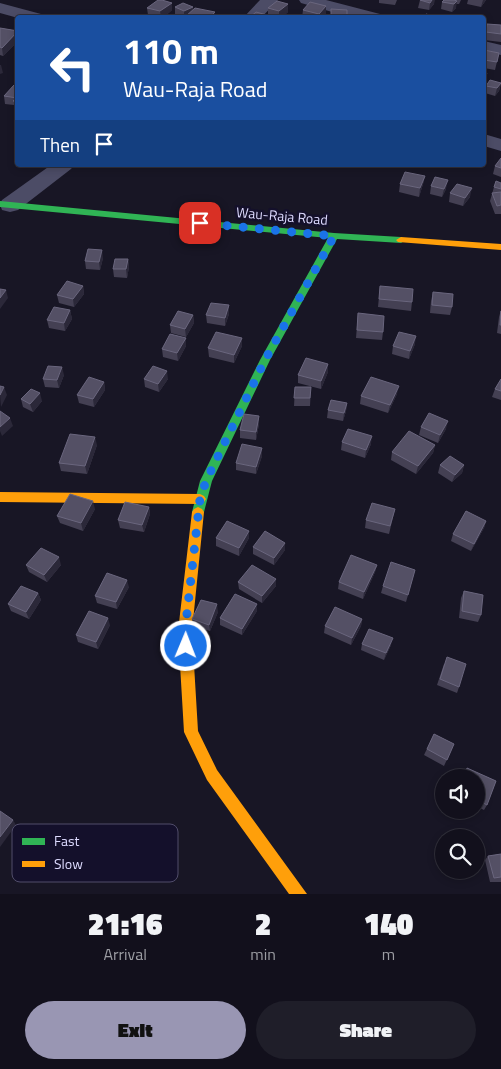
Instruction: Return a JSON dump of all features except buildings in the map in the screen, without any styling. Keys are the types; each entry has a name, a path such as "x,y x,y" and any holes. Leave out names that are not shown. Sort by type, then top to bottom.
{"street":[{"path":"254,15 270,0"},
{"path":"307,0 363,15"},
{"path":"0,8 24,15"},
{"path":"486,46 501,50"},
{"path":"486,141 501,145"},
{"path":"5,205 61,167"},
{"name":"Wau-Raja Road","path":"5,205 334,236 501,247"},
{"path":"299,894 212,775 191,732 185,631 200,499 206,481 265,360 334,236"},
{"path":"0,497 200,499"}],"traffic: fast":[{"path":"0,204 334,236 401,240"},
{"path":"198,512 206,481 265,360 334,236"}],"traffic: slow":[{"path":"401,240 501,247"},
{"path":"0,497 200,499"},
{"path":"198,512 185,631 191,732 212,775 299,894"}],"route":[{"path":"186,646 185,631 200,499 206,481 265,360 334,236 200,223"}]}
